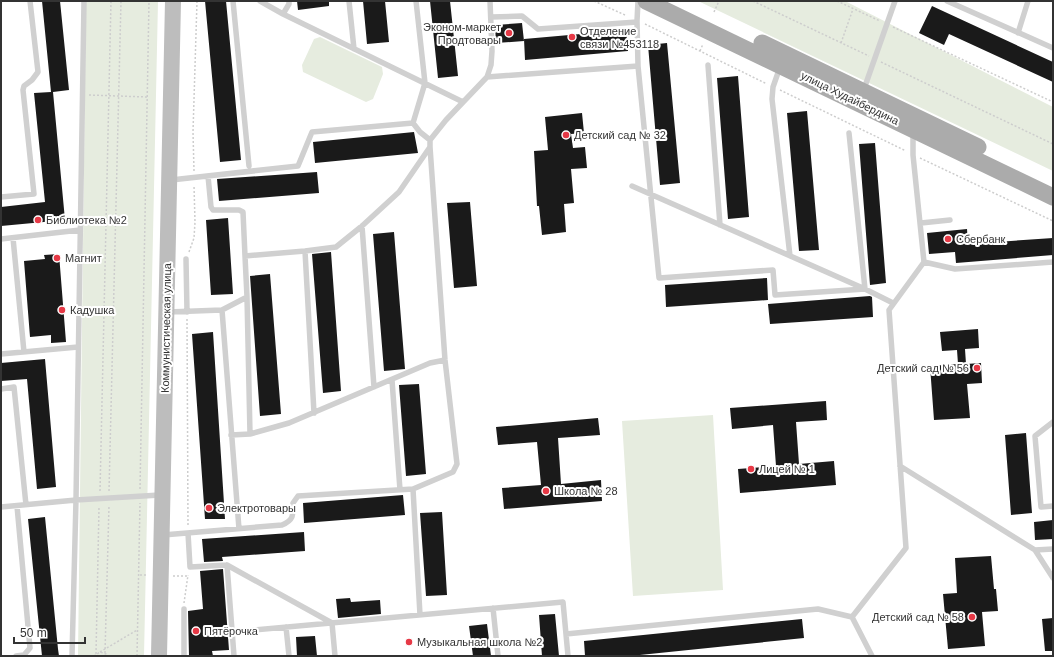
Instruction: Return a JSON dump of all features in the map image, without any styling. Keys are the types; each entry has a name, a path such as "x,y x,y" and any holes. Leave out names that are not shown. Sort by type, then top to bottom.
{"main road":[{"name":"Коммунистическая улица","path":"159,656 172,1"},
{"name":"улица Худайбердина","path":"646,1 783,59"},
{"name":"улица Худайбердина","path":"672,1 860,97 1053,185"},
{"name":"улица Худайбердина","path":"916,123 1053,197"}],"lane":[{"path":"1,197 34,194 23,90 24,86 32,80 38,72 30,1"},
{"path":"72,656 84,1"},
{"path":"233,1 249,166"},
{"path":"260,1 463,102"},
{"path":"284,14 289,1"},
{"path":"349,1 354,49"},
{"path":"413,123 425,83 416,1"},
{"path":"162,535 282,525 289,522 293,516 293,503 298,496 413,489 453,472 457,464 445,360 430,140 446,120 487,77 491,65 492,52 490,1"},
{"path":"638,1 638,66 659,278 773,270 775,295 865,289"},
{"path":"860,97 895,1"},
{"path":"947,1 1053,48"},
{"path":"1018,33 1028,1"},
{"path":"491,17 522,16 538,29 637,21"},
{"path":"783,59 773,87 772,99 790,256"},
{"path":"708,65 720,225"},
{"path":"487,77 638,66"},
{"path":"169,180 298,166 312,132 413,123"},
{"path":"413,123 420,132 430,140"},
{"path":"852,618 906,548 888,310 924,262 912,140 916,123"},
{"path":"849,133 865,289"},
{"path":"245,256 305,251 336,246 362,226 400,192 430,148"},
{"path":"208,176 211,206 213,210 239,210 243,212 247,297 250,434"},
{"path":"632,186 865,289 893,303"},
{"path":"921,223 950,220"},
{"path":"362,226 374,387"},
{"path":"1,239 80,230"},
{"path":"13,238 24,352"},
{"path":"305,251 314,413"},
{"path":"186,259 187,312"},
{"path":"924,262 955,269 1053,262"},
{"path":"166,312 222,310 247,297"},
{"path":"222,310 239,529"},
{"path":"1,354 78,347"},
{"path":"231,435 250,434 289,424 430,363 445,360"},
{"path":"392,380 400,490"},
{"path":"1,389 14,387 26,505"},
{"path":"1053,422 1035,436 1041,507 1053,506"},
{"path":"900,466 1036,550 1053,578"},
{"path":"413,489 420,615"},
{"path":"1,507 76,500 163,495"},
{"path":"16,656 24,655 30,648 17,506"},
{"path":"188,533 190,567 227,565 332,623"},
{"path":"1036,550 1053,549"},
{"path":"227,565 234,656"},
{"path":"232,632 563,602 568,656"},
{"path":"493,608 498,656"},
{"path":"184,609 184,656"},
{"path":"566,634 818,609 852,618 872,656"},
{"path":"332,623 335,656"},
{"path":"286,627 289,656"}],"path":[{"path":"111,1 100,499 94,655 138,629"},
{"path":"105,653 121,1"},
{"path":"137,656 149,1"},
{"path":"186,259 194,238 195,222 193,132 197,1"},
{"path":"594,1 1053,221"},
{"path":"714,12 719,1"},
{"path":"753,1 1053,144"},
{"path":"837,1 1053,102"},
{"path":"841,43 853,9"},
{"path":"700,51 706,38"},
{"path":"83,95 119,95 147,98"},
{"path":"187,312 188,533"},
{"path":"184,609 190,567"},
{"path":"139,575 152,575"},
{"path":"173,576 188,576"},
{"path":"100,652 105,653 108,656"}],"shaded area":[{"path":"86,1 158,1 144,656 78,656"},
{"path":"698,1 845,1 1053,107 1053,171"},
{"path":"320,37 382,67 383,74 373,99 366,102 303,72 302,65 314,39"},
{"path":"713,415 723,590 633,596 622,421"}],"building":[{"path":"42,1 60,1 69,90 53,92 65,220 1,226 1,207 45,202 34,93 51,92"},
{"path":"205,1 226,1 241,160 220,162"},
{"path":"297,1 329,1 329,6 298,10"},
{"path":"363,1 385,1 389,42 367,44"},
{"path":"430,1 450,1 458,76 438,78"},
{"path":"932,6 1053,62 1053,82 949,34 944,45 919,33"},
{"name":"Эконом-маркет Продтовары","path":"522,23 524,41 496,43 495,25"},
{"path":"626,30 628,51 525,60 524,39"},
{"path":"667,43 680,183 660,185 648,45"},
{"path":"738,76 749,217 728,219 717,78"},
{"path":"807,111 819,250 799,251 787,113"},
{"path":"582,113 584,133 571,134 573,148 585,147 587,168 571,169 574,203 564,204 566,232 542,235 539,206 537,206 534,151 548,150 545,117"},
{"path":"414,132 418,153 315,163 313,142"},
{"path":"875,143 886,283 870,285 859,144"},
{"path":"317,172 319,193 219,201 217,179"},
{"path":"470,202 477,286 454,288 447,203"},
{"path":"228,218 233,294 211,295 206,220"},
{"path":"967,229 968,244 1053,238 1053,255 956,263 955,252 929,254 927,233"},
{"path":"394,232 405,369 384,371 373,234"},
{"path":"331,252 341,391 323,393 312,254"},
{"path":"59,254 66,342 51,343 51,335 30,337 24,261 45,259 44,255"},
{"path":"270,274 281,414 260,416 250,276"},
{"path":"767,278 768,300 666,307 665,285"},
{"path":"872,297 873,317 770,324 768,304"},
{"path":"978,329 979,348 965,349 966,364 981,363 982,383 967,384 970,418 934,420 930,366 958,364 957,350 942,351 940,332"},
{"path":"213,332 225,519 205,519 192,334"},
{"path":"45,359 56,487 37,489 27,379 1,381 1,363"},
{"path":"419,384 426,474 406,476 399,385"},
{"path":"826,401 827,420 796,422 799,464 834,461 836,485 740,493 738,469 776,466 773,425 732,429 730,408"},
{"path":"598,418 600,435 558,438 561,484 601,480 602,501 504,509 502,488 541,485 537,442 498,445 496,427"},
{"path":"1026,433 1032,513 1011,515 1005,435"},
{"path":"403,495 405,515 304,523 303,503"},
{"path":"442,512 447,595 426,596 420,513"},
{"path":"45,517 59,656 42,656 28,519"},
{"path":"1053,520 1053,539 1035,540 1034,522"},
{"path":"304,532 305,551 222,557 223,561 204,562 202,539"},
{"path":"991,556 998,611 982,612 985,646 948,649 943,594 957,593 955,558"},
{"path":"223,569 229,650 212,651 213,656 189,656 188,611 203,609 200,571"},
{"path":"350,598 351,602 380,600 381,614 338,618 336,599"},
{"path":"555,614 559,656 542,656 539,615"},
{"path":"1053,618 1053,651 1045,651 1042,619"},
{"path":"802,619 804,638 630,656 585,656 584,641"},
{"path":"487,624 491,656 473,656 469,626"},
{"path":"315,636 317,656 297,656 296,637"}],"place":[{"name":"Эконом-маркет Продтовары","path":"509,33"},
{"name":"Отделение связи №453118","path":"572,37"},
{"name":"Детский сад № 32","path":"566,135"},
{"name":"Библиотека №2","path":"38,220"},
{"name":"Сбербанк","path":"948,239"},
{"name":"Магнит","path":"57,258"},
{"name":"Кадушка","path":"62,310"},
{"name":"Детский сад № 56","path":"977,368"},
{"name":"Лицей № 1","path":"751,469"},
{"name":"Школа № 28","path":"546,491"},
{"name":"Электротовары","path":"209,508"},
{"name":"Детский сад № 58","path":"972,617"},
{"name":"Пятёрочка","path":"196,631"},
{"name":"Музыкальная школа №2","path":"409,642"}]}
